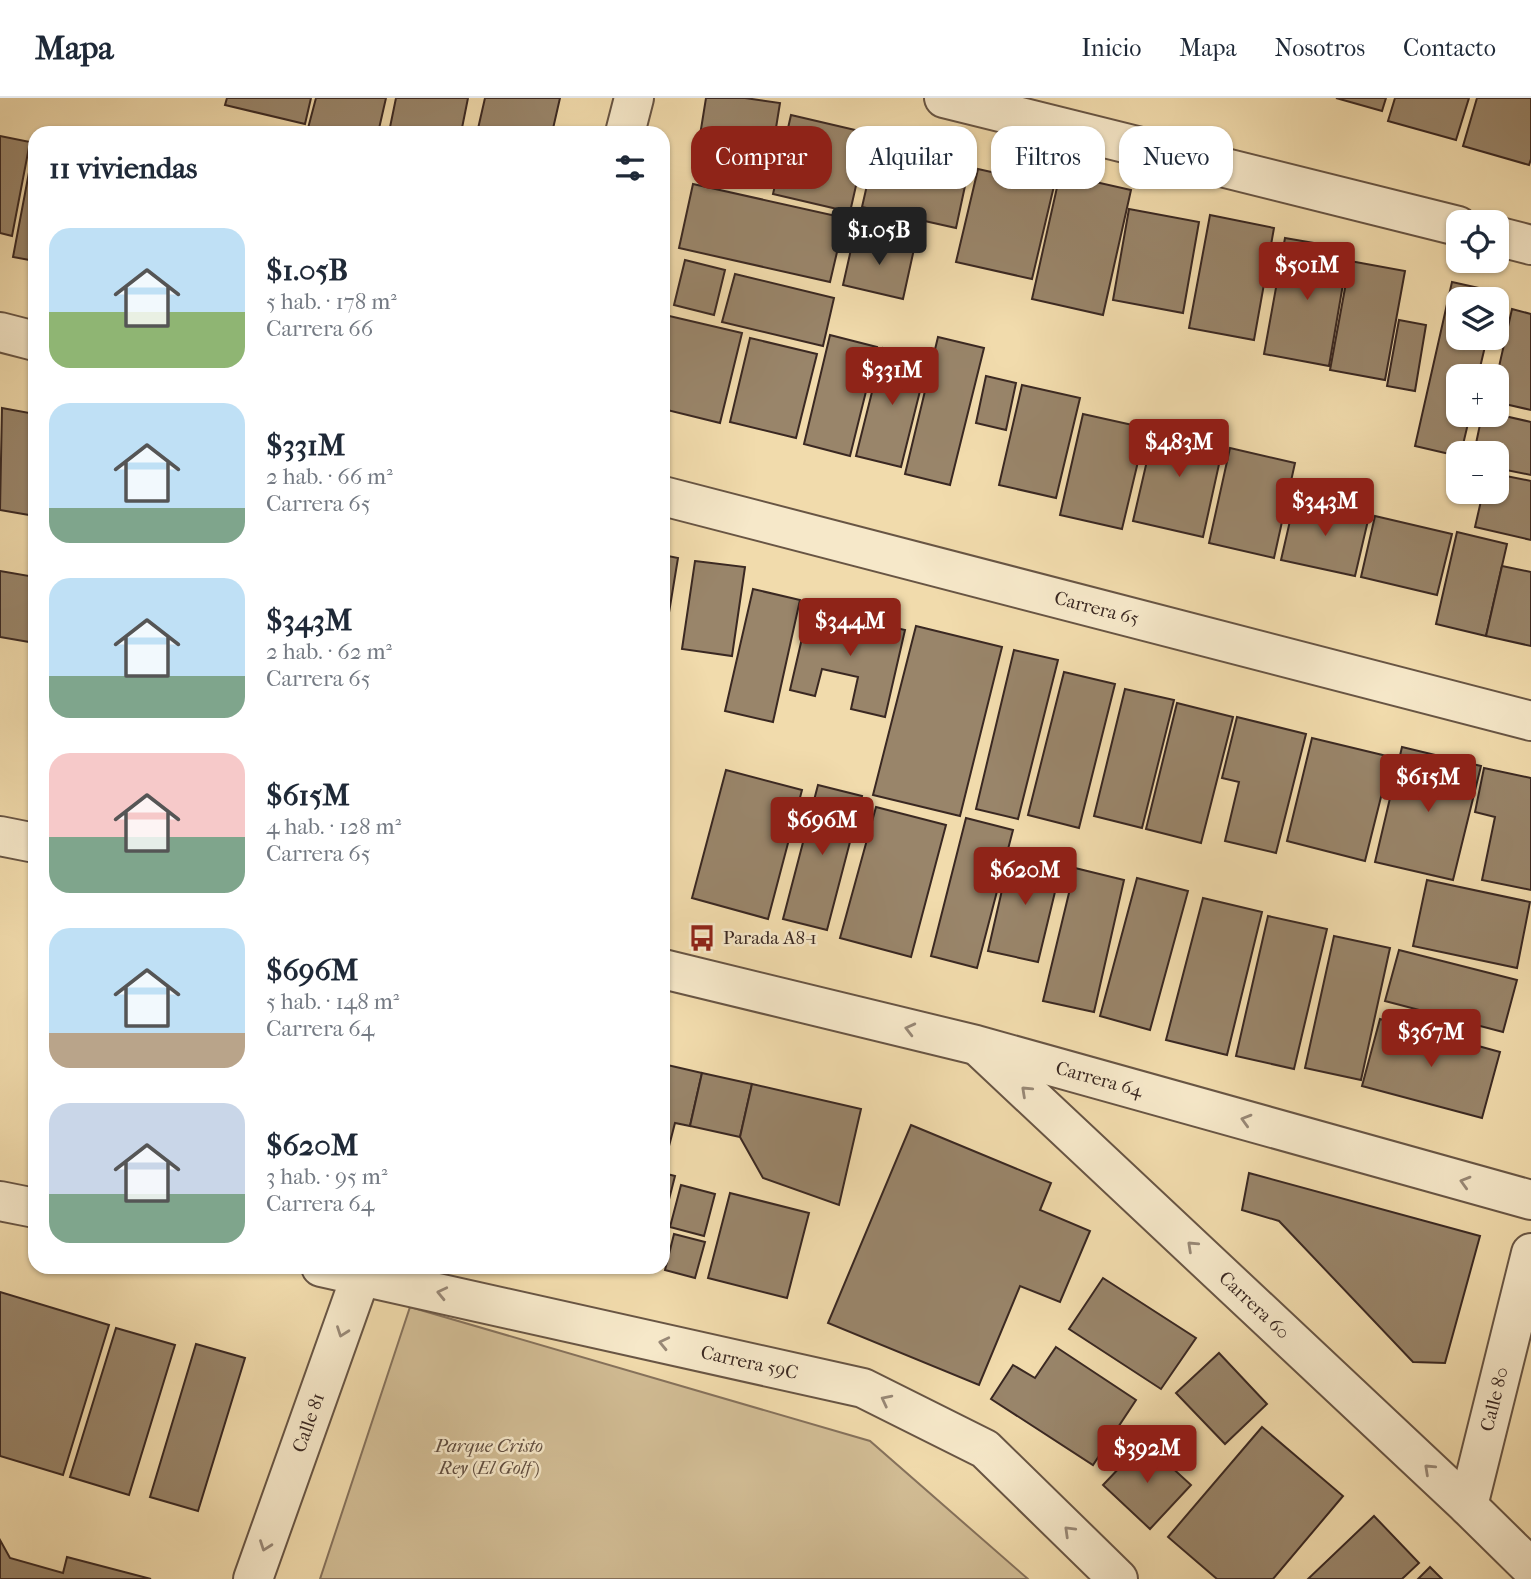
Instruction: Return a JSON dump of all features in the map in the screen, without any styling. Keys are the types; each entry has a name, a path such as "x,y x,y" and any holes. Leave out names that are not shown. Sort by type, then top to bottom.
{"street":[{"path":"627,126 634,98"},
{"path":"944,98 1446,223"},
{"path":"1509,239 1531,244"},
{"path":"0,332 28,339"},
{"name":"Carrera 65","path":"670,498 1531,722"},
{"path":"0,836 28,842"},
{"name":"Carrera 64","path":"670,971 976,1045 1531,1200"},
{"name":"Carrera 60","path":"976,1045 1531,1568"},
{"path":"0,1201 28,1207"},
{"name":"Calle 80","path":"1468,1506 1531,1253"},
{"name":"Calle 81","path":"253,1579 362,1274"},
{"name":"Carrera 59C","path":"376,1274 863,1388 985,1449 1118,1579"}],"green space":[{"name":"Parque Cristo Rey (El Golf)","path":"410,1307 870,1441 1028,1579 320,1579"}],"building":[{"path":"227,98 311,98 305,124 225,105"},
{"path":"316,98 386,98 380,126 309,126"},
{"path":"396,98 468,98 462,126 390,126"},
{"path":"485,98 560,98 554,126 479,126"},
{"path":"706,98 745,98 780,103 776,126 702,126"},
{"path":"1336,98 1386,98 1382,111"},
{"path":"1395,98 1469,98 1456,140 1388,121"},
{"path":"1477,98 1531,98 1529,165 1463,146"},
{"path":"791,115 846,128 846,189 855,189 850,212 773,194 774,189 832,189 832,126 788,126"},
{"path":"0,136 28,142 28,152 12,236 0,233"},
{"path":"978,169 991,172 991,189 1053,189 1032,279 956,262 973,189 977,189"},
{"path":"28,178 28,260 13,257"},
{"path":"1105,184 1131,190 1103,315 1032,299 1057,189 1105,189"},
{"path":"692,189 715,189 845,218 830,282 679,248"},
{"path":"866,189 964,189 956,228 862,207"},
{"path":"1129,209 1199,222 1183,313 1113,300"},
{"path":"1210,215 1274,228 1254,340 1189,328"},
{"path":"854,236 914,249 903,299 843,285"},
{"path":"1285,238 1349,249 1329,366 1264,354"},
{"path":"685,260 725,270 714,315 674,305"},
{"path":"1350,261 1405,271 1385,380 1330,370"},
{"path":"735,274 834,298 823,346 722,322"},
{"path":"1452,282 1474,287 1451,287"},
{"path":"1446,309 1446,350 1484,350 1481,364 1446,364 1446,427 1467,427 1464,441 1446,441 1446,453 1415,446"},
{"path":"1512,309 1531,314 1531,410 1509,405 1509,364 1500,364 1503,350 1509,350"},
{"path":"670,316 742,333 720,423 670,411"},
{"path":"1399,320 1426,325 1415,391 1387,386"},
{"path":"830,335 877,347 850,456 804,444"},
{"path":"938,337 984,348 950,485 905,474"},
{"path":"750,338 817,354 796,438 730,422"},
{"path":"883,348 928,359 901,467 856,456"},
{"path":"986,376 1016,383 1006,430 976,423"},
{"path":"1022,385 1080,398 1056,498 999,485"},
{"path":"2,408 28,413 28,515 0,510"},
{"path":"1083,414 1146,428 1122,529 1060,515"},
{"path":"1509,417 1531,422 1531,475 1509,471 1509,441 1477,441 1479,427 1509,427"},
{"path":"1156,422 1225,437 1203,537 1133,521"},
{"path":"1230,448 1295,463 1274,558 1209,543"},
{"path":"1509,477 1531,481 1531,540 1475,527 1480,504 1509,504"},
{"path":"1295,499 1369,516 1355,576 1281,560"},
{"path":"1375,516 1452,534 1437,595 1361,577"},
{"path":"1457,532 1507,544 1486,636 1436,624"},
{"path":"670,556 678,558 670,607"},
{"path":"695,561 745,567 732,656 682,649"},
{"path":"1502,566 1531,572 1531,646 1486,636"},
{"path":"0,571 28,576 28,642 0,637"},
{"path":"753,589 800,600 773,722 725,711"},
{"path":"809,608 905,630 885,717 851,709 858,677 822,669 815,696 790,690"},
{"path":"916,626 1002,647 960,816 873,795"},
{"path":"1014,650 1058,660 1018,819 976,809"},
{"path":"1064,672 1115,684 1079,828 1028,815"},
{"path":"1125,689 1174,700 1142,828 1094,816"},
{"path":"1177,703 1233,717 1201,843 1146,829"},
{"path":"1237,717 1306,734 1276,853 1225,841 1239,782 1222,778"},
{"path":"1312,738 1391,757 1365,861 1287,841"},
{"path":"1402,747 1481,766 1453,880 1375,862"},
{"path":"1484,768 1531,778 1531,890 1482,880 1495,817 1475,812"},
{"path":"726,770 802,790 768,919 692,898"},
{"path":"818,785 862,796 827,930 783,919"},
{"path":"876,807 946,825 911,957 840,938"},
{"path":"966,818 1013,830 977,968 931,956"},
{"path":"1011,851 1062,863 1038,962 988,951"},
{"path":"1075,868 1124,880 1094,1012 1043,1001"},
{"path":"1137,878 1188,891 1150,1030 1100,1016"},
{"path":"1427,880 1530,902 1517,968 1413,946"},
{"path":"1203,898 1262,912 1227,1055 1166,1040"},
{"path":"1268,916 1327,929 1294,1069 1236,1056"},
{"path":"1334,936 1390,948 1361,1080 1305,1068"},
{"path":"1399,950 1517,980 1503,1032 1385,1001"},
{"path":"1380,1019 1500,1052 1482,1118 1362,1086"},
{"path":"670,1066 702,1073 690,1126 675,1123 670,1142"},
{"path":"702,1073 752,1084 740,1137 690,1126"},
{"path":"752,1084 861,1109 839,1205 763,1178 740,1137"},
{"path":"911,1125 1051,1183 1040,1210 1090,1231 1060,1302 1020,1286 979,1385 828,1323"},
{"path":"1249,1173 1480,1236 1445,1363 1413,1362 1279,1221 1242,1210"},
{"path":"670,1175 675,1176 670,1196"},
{"path":"681,1185 715,1194 704,1236 670,1227"},
{"path":"730,1193 809,1213 787,1298 708,1278"},
{"path":"674,1234 705,1242 695,1278 670,1271 670,1250"},
{"path":"1103,1278 1196,1338 1161,1389 1069,1329"},
{"path":"0,1292 109,1325 63,1475 0,1456"},
{"path":"116,1328 175,1345 129,1495 70,1477"},
{"path":"196,1344 245,1358 198,1511 150,1497"},
{"path":"1056,1347 1136,1400 1093,1465 991,1399 1013,1365 1035,1378"},
{"path":"1219,1353 1267,1404 1225,1444 1176,1393"},
{"path":"1262,1427 1343,1496 1273,1579 1217,1579 1168,1537"},
{"path":"1144,1442 1191,1485 1150,1529 1103,1485"},
{"path":"1374,1516 1419,1563 1402,1579 1308,1579"},
{"path":"0,1540 10,1558 63,1573 67,1557 151,1579 0,1579"},
{"path":"1430,1567 1442,1579 1418,1579"}],"place":[{"name":"Parada A8-1","path":"702,938"}]}
